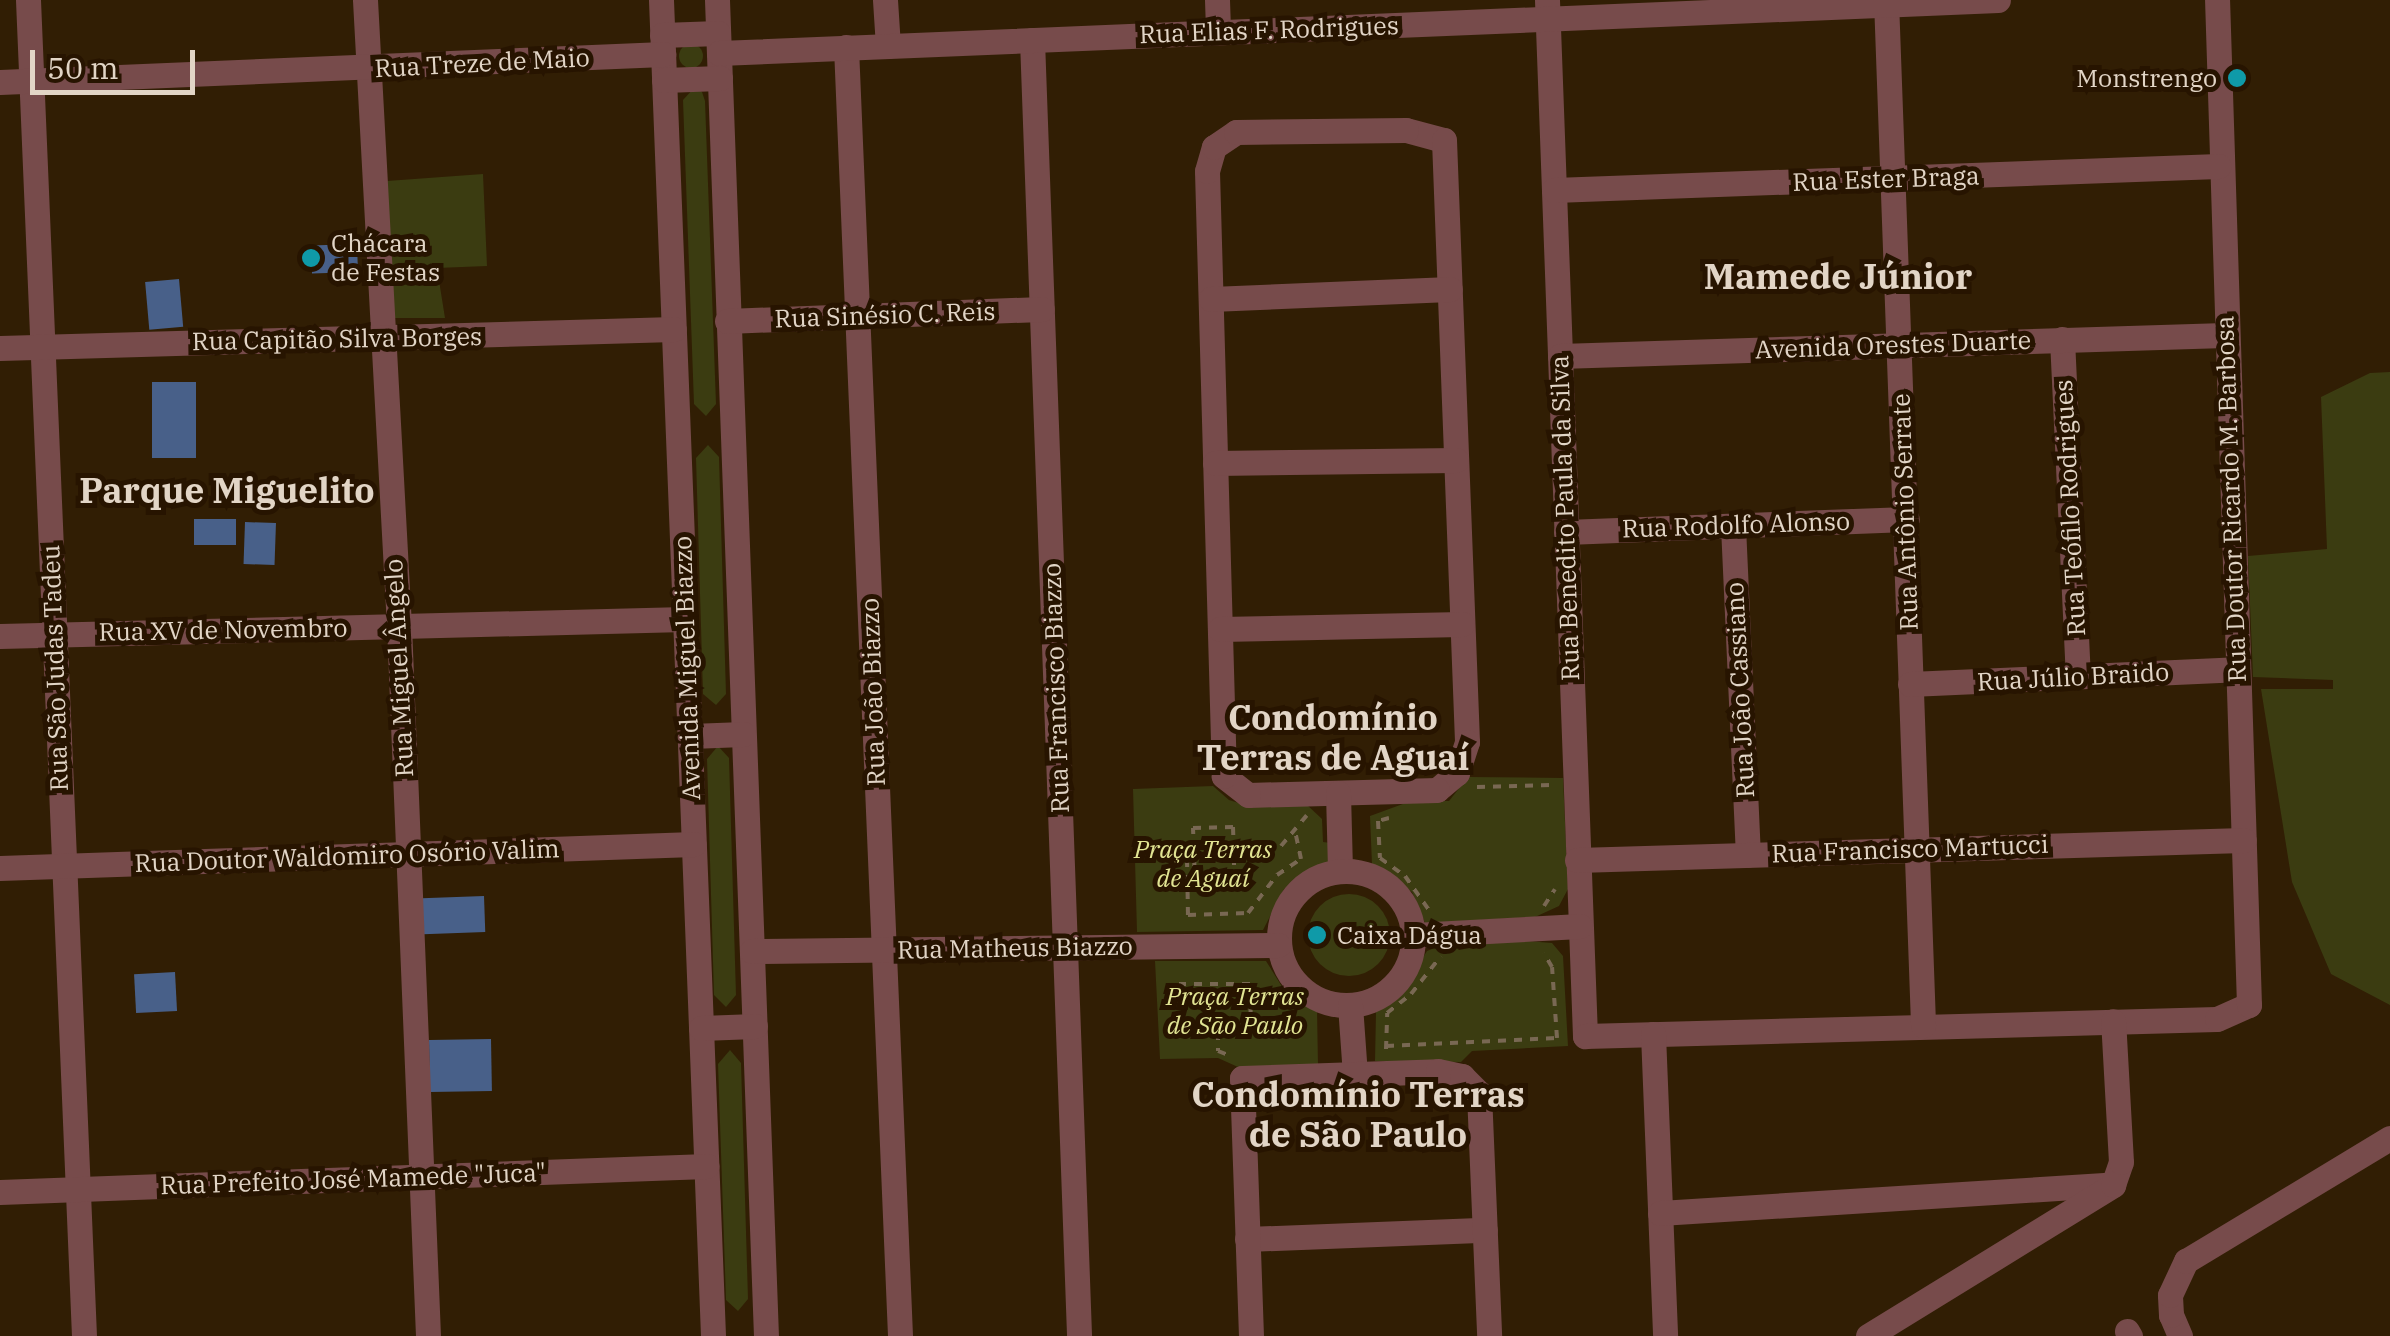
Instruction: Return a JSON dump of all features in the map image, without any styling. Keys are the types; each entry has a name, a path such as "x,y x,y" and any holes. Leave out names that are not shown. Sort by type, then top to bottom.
{"street":[{"name":"Rua São Judas Tadeu","path":"28,0 84,1336"},
{"name":"Rua Miguel Ângelo","path":"365,0 380,338 399,626 428,1336"},
{"name":"Avenida Miguel Biazzo","path":"661,0 713,1336"},
{"path":"717,0 766,1336"},
{"path":"886,0 888,46"},
{"path":"1216,0 1218,32"},
{"name":"Rua Elias F. Rodrigues","path":"719,55 1218,32 1377,13 1998,0"},
{"name":"Rua Doutor Ricardo M. Barbosa","path":"2113,1021 2218,1019 2243,1011 2251,998 2236,669 2216,0"},
{"name":"Rua Antônio Serrate","path":"1886,2 1923,1025"},
{"name":"Rua Benedito Paula da Silva","path":"1548,9 1585,1036 1653,1034"},
{"name":"Rua Francisco Biazzo","path":"1032,40 1079,1336"},
{"name":"Rua João Biazzo","path":"846,48 900,1336"},
{"path":"663,56 719,55"},
{"path":"663,56 719,55"},
{"name":"Rua Treze de Maio","path":"0,82 663,56"},
{"path":"1406,130 1444,140 1466,742 1457,773 1437,790 1248,795 1224,776 1211,299 1207,171 1214,147 1236,132 1406,130"},
{"name":"Rua Ester Braga","path":"1554,190 2219,166"},
{"path":"1211,299 1450,289"},
{"name":"Rua Sinésio C. Reis","path":"727,322 1042,310"},
{"name":"Rua Capitão Silva Borges","path":"0,348 674,329"},
{"name":"Avenida Orestes Duarte","path":"1560,356 2225,335"},
{"name":"Rua Teófilo Rodrigues","path":"2062,340 2078,677"},
{"path":"1215,463 1456,460"},
{"name":"Rua Rodolfo Alonso","path":"1566,532 1907,519"},
{"name":"Rua João Cassiano","path":"1733,526 1748,855"},
{"name":"Rua XV de Novembro","path":"0,636 685,619"},
{"path":"1220,629 1462,624"},
{"name":"Rua Júlio Braido","path":"1910,684 2236,669"},
{"path":"690,736 743,734"},
{"path":"1338,793 1340,870"},
{"name":"Rua Francisco Martucci","path":"1577,860 2244,840"},
{"name":"Rua Doutor Waldomiro Osório Valim","path":"0,868 694,844"},
{"path":"1340,870 1368,874 1391,888 1408,909 1414,935 1410,961 1396,983 1376,999 1350,1006 1325,1002 1302,990 1286,970 1278,945 1280,918 1294,894 1314,878 1340,870"},
{"path":"1414,935 1580,926"},
{"name":"Rua Matheus Biazzo","path":"752,951 1278,945"},
{"path":"1350,1006 1368,1074"},
{"path":"1665,1336 1653,1034 2113,1021 2122,1162 2113,1185 1868,1336"},
{"path":"701,1028 754,1026"},
{"path":"1250,1336 1242,1078 1450,1074 1462,1076 1479,1093 1488,1336"},
{"path":"2180,1336 2171,1314 2170,1295 2186,1261 2390,1138"},
{"name":"Rua Prefeito José Mamede \"Juca\"","path":"0,1192 706,1166"},
{"path":"1660,1214 2113,1185"},
{"path":"1989,1192 2022,1202 2028,1222 2024,1242"},
{"path":"1247,1240 1484,1230"}],"path":[{"path":"1466,793 1482,784 1551,785 1552,803"},
{"path":"1368,792 1389,818"},
{"path":"1234,857 1281,846 1312,808"},
{"path":"1400,810 1378,821 1380,858 1405,876 1431,914"},
{"path":"1233,827 1234,857 1234,881 1195,882 1193,828 1233,827"},
{"path":"1194,858 1187,860 1188,915 1248,914 1277,875 1301,860 1296,831"},
{"path":"1533,908 1543,908 1555,893 1554,875"},
{"path":"1386,1046 1558,1038 1552,967 1542,950"},
{"path":"1368,1074 1386,1046 1387,1014 1411,994 1441,956 1458,955"},
{"path":"1180,984 1250,984 1251,1030 1218,1032 1181,1032 1180,984"},
{"path":"1218,1032 1218,1051 1240,1059"}],"green space":[{"path":"691,44 700,47 700,65 691,68 682,65 679,56 682,47"},
{"path":"694,88 702,92 705,101 716,404 706,416 694,404 683,100"},
{"path":"483,174 487,266 437,268 445,318 394,318 387,181"},
{"path":"2390,372 2390,1005 2331,974 2292,882 2261,689 2333,689 2333,680 2253,677 2248,556 2327,549 2321,397 2370,373"},
{"path":"708,445 719,457 726,694 716,705 703,694 696,458"},
{"path":"718,746 729,758 736,995 726,1007 714,995 707,759"},
{"path":"1468,777 1563,778 1568,889 1559,906 1535,917 1425,923 1412,892 1372,865 1370,816 1411,801 1449,801"},
{"name":"Praça Terras de Aguaí","path":"1213,786 1229,800 1242,804 1305,803 1322,819 1323,842 1331,843 1331,865 1314,867 1284,889 1263,930 1137,932 1133,789"},
{"path":"1349,894 1365,897 1378,906 1387,919 1387,951 1378,964 1365,973 1349,976 1333,973 1320,964 1311,951 1308,935 1311,919 1320,906 1333,897"},
{"path":"1552,943 1563,956 1568,1046 1472,1051 1461,1062 1375,1061 1376,1012 1414,972 1427,951 1442,945"},
{"name":"Praça Terras de São Paulo","path":"1155,961 1266,961 1286,993 1317,1009 1318,1065 1238,1067 1218,1058 1160,1059"},
{"path":"730,1050 741,1063 748,1299 738,1311 726,1300 718,1064"}],"water":[{"path":"357,244 358,272 312,274 311,246"},
{"path":"179,279 183,327 149,330 145,282"},
{"path":"152,382 196,382 196,458 152,458"},
{"path":"194,519 236,519 236,545 194,545"},
{"path":"245,522 276,523 275,565 244,564"},
{"path":"484,896 485,932 423,934 422,898"},
{"path":"175,972 177,1011 136,1013 134,974"},
{"path":"491,1039 492,1091 430,1092 429,1040"}],"place":[{"name":"Monstrengo","path":"2237,78"},
{"name":"Chácara de Festas","path":"311,258"},
{"name":"Caixa Dágua","path":"1317,935"}],"district":[{"name":"Mamede Júnior","path":"1838,276"},
{"name":"Parque Miguelito","path":"227,490"},
{"name":"Condomínio Terras de Aguaí","path":"1333,737"},
{"name":"Condomínio Terras de São Paulo","path":"1358,1114"}]}
